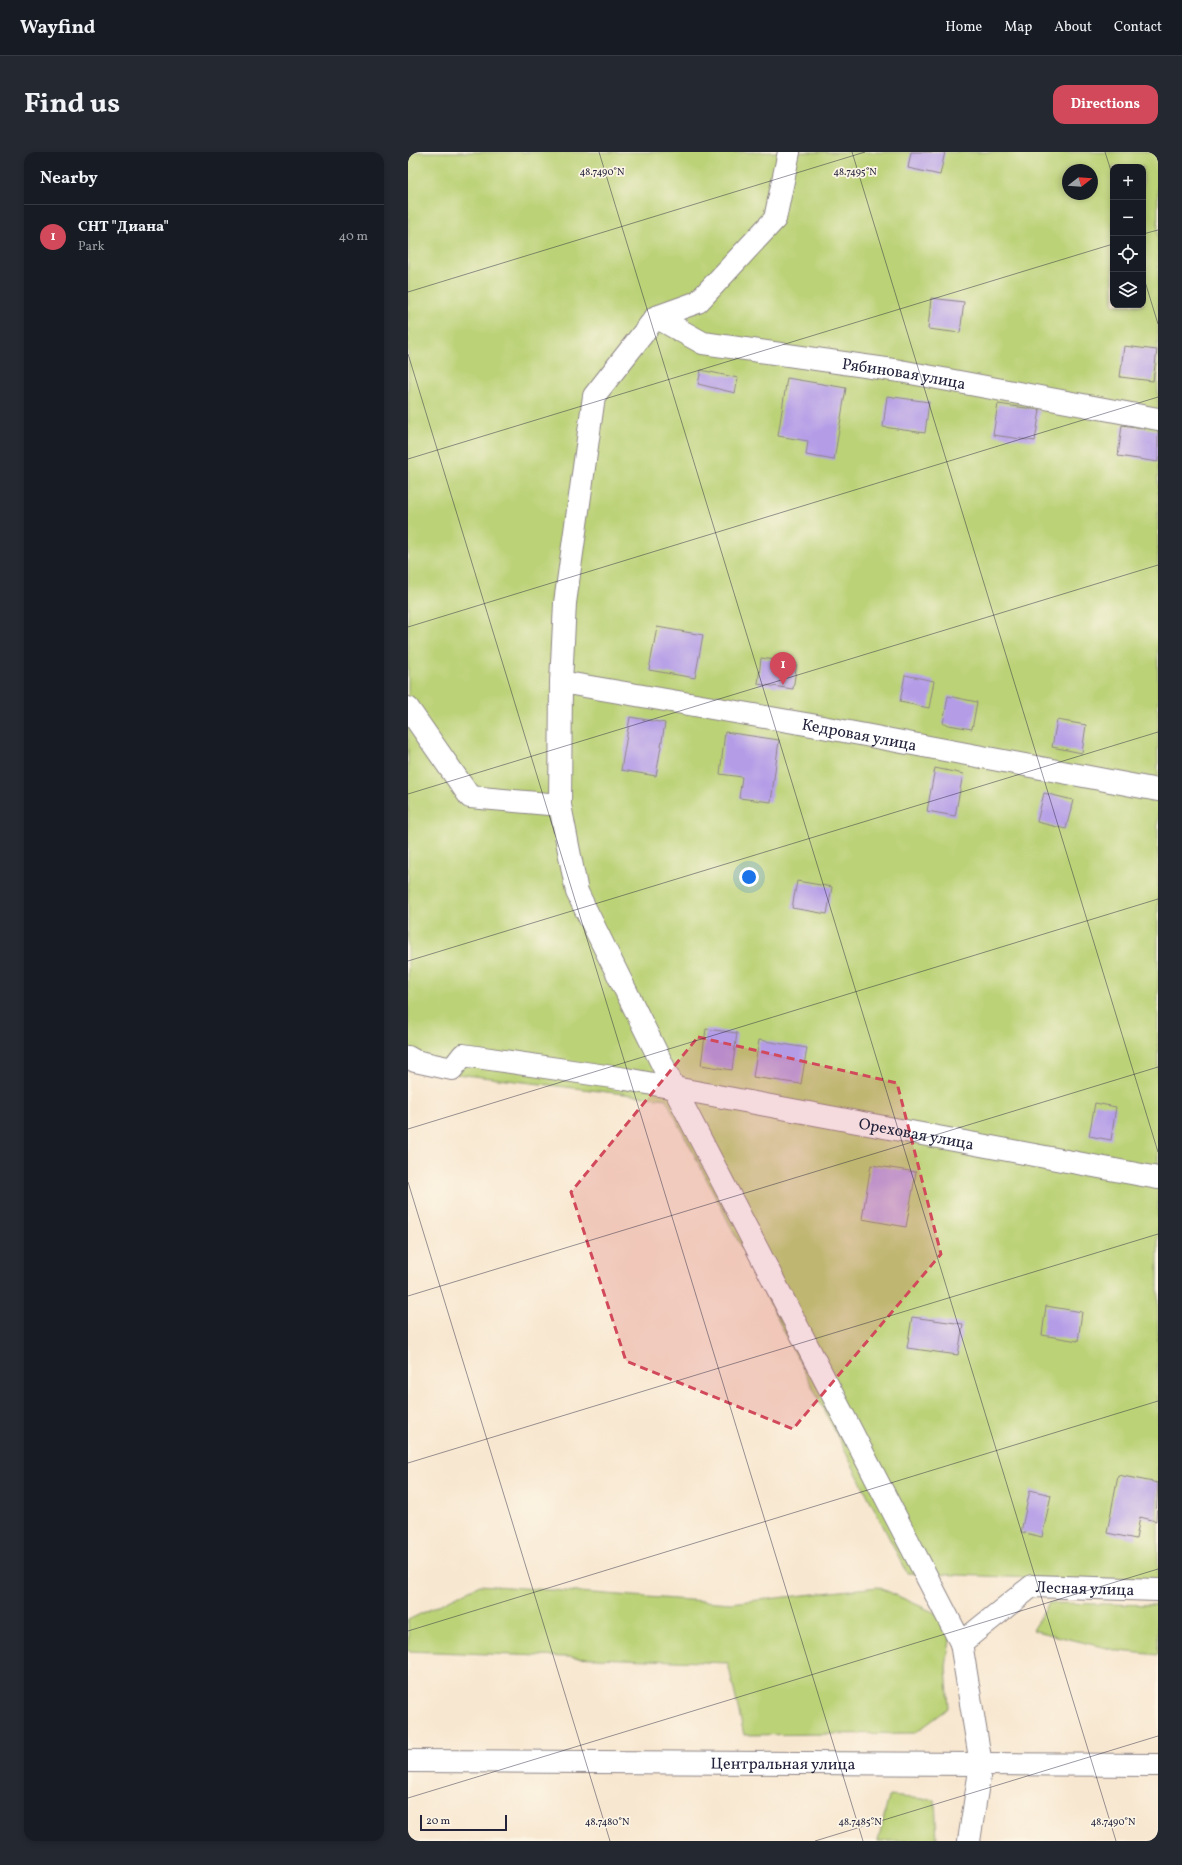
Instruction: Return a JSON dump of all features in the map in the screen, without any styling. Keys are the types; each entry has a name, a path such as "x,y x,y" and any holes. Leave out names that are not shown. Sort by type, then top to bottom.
{"street":[{"path":"789,152 775,219 698,302 656,316 594,396 564,603 561,682 560,805 578,892 674,1088 961,1643 981,1764 969,1841"},
{"name":"Рябиновая улица","path":"656,316 703,343 900,371 1158,419"},
{"name":"Кедровая улица","path":"561,682 817,726 1158,790"},
{"path":"408,708 470,797 560,805"},
{"name":"Ореховая улица","path":"408,1057 415,1061 452,1069 463,1055 626,1079 1158,1178"},
{"name":"Лесная улица","path":"961,1643 1032,1586 1158,1590"},
{"name":"Центральная улица","path":"408,1761 1158,1765"}],"highlighted area":[{"path":"698,1037 897,1083 941,1254 793,1429 626,1361 571,1192"}],"green space":[{"path":"408,152 1158,152 1158,1583 907,1573 666,1099 415,1069 408,1064"},
{"path":"480,1585 731,1603 878,1587 942,1616 951,1634 946,1667 949,1708 915,1733 744,1735 728,1663 408,1651 408,1620"},
{"path":"1049,1603 1158,1605 1158,1655 1119,1651 1032,1630"},
{"path":"889,1796 935,1800 937,1841 878,1841"}],"building":[{"path":"911,152 945,152 940,175 908,168"},
{"path":"931,298 964,302 960,333 928,329"},
{"path":"1124,346 1157,350 1153,381 1120,377"},
{"path":"701,370 738,378 735,393 698,384"},
{"path":"787,378 846,388 834,460 806,455 808,441 778,436"},
{"path":"887,396 929,402 925,433 883,427"},
{"path":"998,404 1040,410 1035,441 993,435"},
{"path":"1122,425 1158,430 1158,462 1118,456"},
{"path":"657,627 703,635 695,678 649,670"},
{"path":"761,658 797,663 793,689 758,684"},
{"path":"905,675 934,681 929,708 900,702"},
{"path":"948,696 977,702 972,729 943,724"},
{"path":"630,717 665,723 656,776 621,770"},
{"path":"1057,720 1086,725 1082,753 1052,747"},
{"path":"725,732 779,740 771,802 739,798 742,777 720,774"},
{"path":"935,768 963,774 955,816 927,811"},
{"path":"1044,793 1073,800 1066,829 1037,822"},
{"path":"797,881 832,887 827,914 792,908"},
{"path":"706,1029 737,1033 732,1070 701,1065"},
{"path":"759,1040 807,1048 801,1084 753,1077"},
{"path":"1095,1103 1116,1107 1111,1140 1089,1136"},
{"path":"871,1165 916,1172 906,1227 862,1219"},
{"path":"1046,1306 1082,1312 1078,1341 1042,1335"},
{"path":"912,1317 963,1324 958,1355 907,1348"},
{"path":"1118,1475 1158,1483 1156,1521 1140,1517 1136,1539 1107,1533"},
{"path":"1030,1490 1051,1495 1042,1537 1021,1532"}],"place":[{"name":"СНТ \"Диана\"","path":"783,685"}]}
